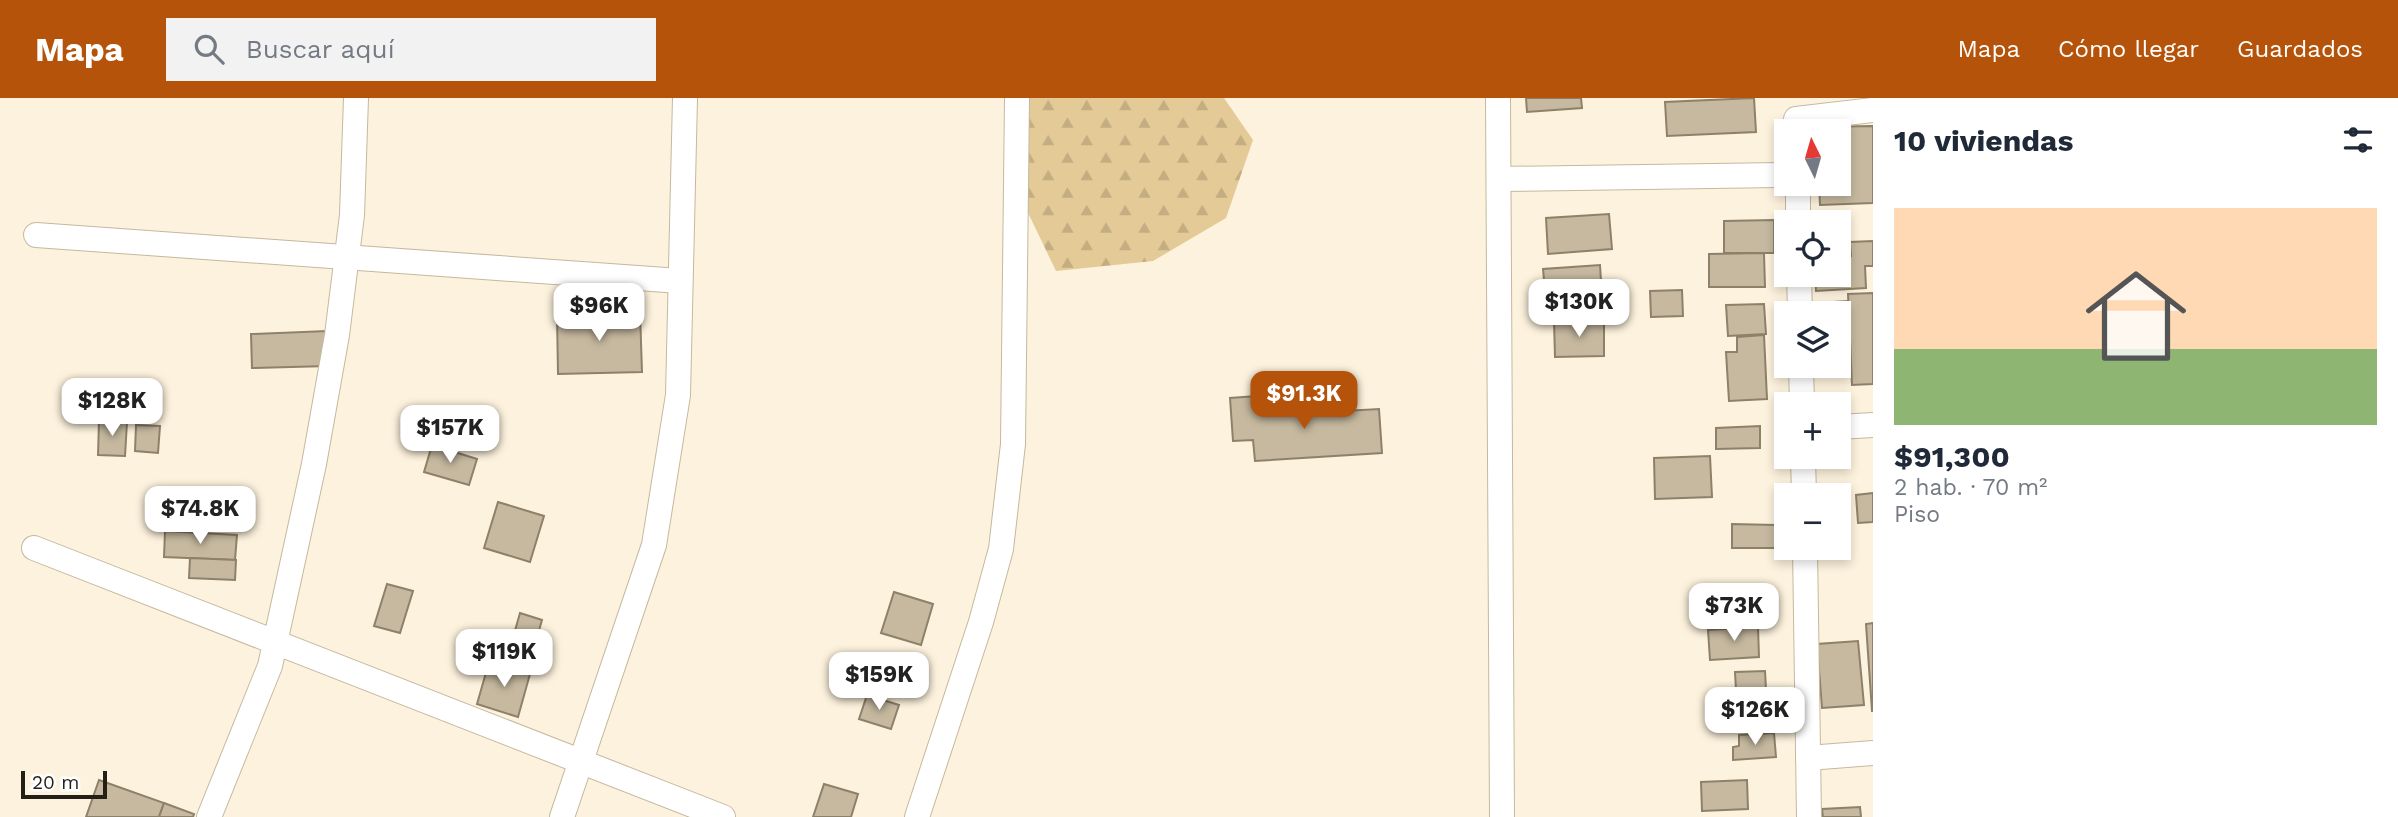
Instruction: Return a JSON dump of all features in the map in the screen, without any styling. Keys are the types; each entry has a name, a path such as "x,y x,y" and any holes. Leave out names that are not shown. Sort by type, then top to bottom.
{"street":[{"path":"209,817 270,666 314,464 337,335 352,215 356,98"},
{"path":"562,817 654,545 678,395 685,98"},
{"path":"917,817 981,622 1001,549 1013,444 1017,98"},
{"path":"1498,98 1502,817"},
{"path":"1796,116 1873,110"},
{"path":"1499,179 1774,175"},
{"path":"36,235 680,281"},
{"path":"1851,426 1873,425"},
{"path":"34,548 723,817"},
{"path":"1805,560 1809,817"},
{"path":"1808,758 1873,753"}],"green space":[{"path":"1025,98 1224,98 1253,140 1226,218 1153,261 1056,271 1019,194"}],"building":[{"path":"1526,98 1581,98 1582,108 1527,112"},
{"path":"1754,98 1756,132 1667,136 1665,102"},
{"path":"1852,126 1873,126 1873,203 1820,205 1820,196 1852,196"},
{"path":"1609,214 1612,249 1548,254 1546,218"},
{"path":"1774,220 1774,253 1724,253 1724,221"},
{"path":"1873,241 1873,266 1865,266 1866,288 1816,291 1816,287 1851,287 1851,242"},
{"path":"1764,253 1765,287 1709,287 1709,254"},
{"path":"1600,265 1602,297 1546,302 1543,269"},
{"path":"1682,290 1683,316 1651,317 1650,291"},
{"path":"1873,293 1873,384 1852,385 1851,301 1848,301 1848,294"},
{"path":"1764,304 1766,334 1728,336 1726,305"},
{"path":"640,312 642,372 558,374 557,315"},
{"path":"1554,321 1604,321 1604,356 1555,357"},
{"path":"327,331 328,366 252,368 251,334"},
{"path":"1764,335 1767,399 1729,401 1726,352 1737,352 1737,337"},
{"path":"1271,395 1272,415 1379,409 1382,453 1255,461 1253,440 1233,441 1230,398"},
{"path":"99,421 127,422 125,456 98,455"},
{"path":"136,425 160,426 158,453 135,451"},
{"path":"1760,426 1760,448 1716,449 1716,428"},
{"path":"432,445 477,459 469,485 424,472"},
{"path":"1710,456 1712,497 1655,499 1654,458"},
{"path":"1873,493 1873,522 1858,523 1856,495"},
{"path":"498,502 544,516 530,562 484,548"},
{"path":"215,508 237,509 237,518 215,518"},
{"path":"1732,524 1774,525 1774,548 1732,548"},
{"path":"165,531 237,535 235,560 164,557"},
{"path":"190,558 236,560 235,580 189,578"},
{"path":"387,584 413,591 400,633 374,626"},
{"path":"894,592 933,604 921,645 881,633"},
{"path":"520,613 542,620 536,641 514,634"},
{"path":"1873,623 1873,711 1872,711 1866,624"},
{"path":"1758,627 1759,657 1710,660 1708,630"},
{"path":"1858,641 1864,705 1822,708 1817,644"},
{"path":"489,662 530,674 518,717 477,704"},
{"path":"1765,671 1767,708 1737,709 1735,672"},
{"path":"867,695 899,705 891,729 859,719"},
{"path":"1774,733 1776,757 1733,760 1733,747 1739,746 1739,735"},
{"path":"99,780 164,803 159,817 86,817"},
{"path":"1747,780 1748,809 1702,811 1701,782"},
{"path":"824,784 858,794 851,817 813,817"},
{"path":"164,803 194,814 193,817 159,817"},
{"path":"1860,807 1861,817 1823,817 1822,809"}]}
